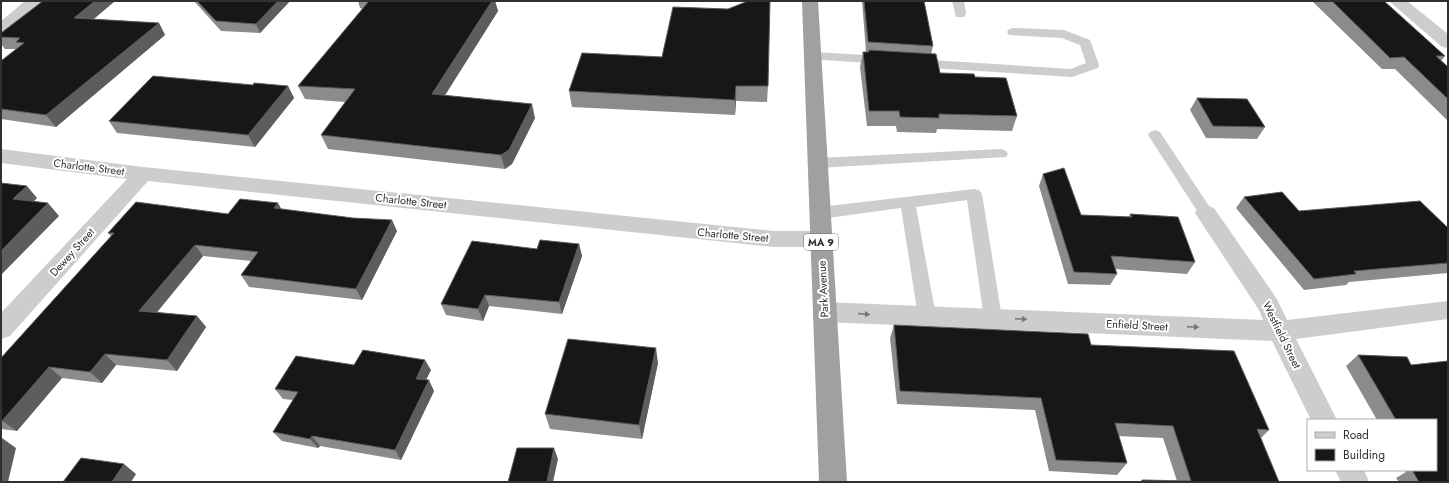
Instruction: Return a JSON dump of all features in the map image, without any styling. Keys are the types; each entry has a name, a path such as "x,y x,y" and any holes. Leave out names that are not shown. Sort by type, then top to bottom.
{"highway":[{"name":"Park Avenue","path":"810,1 833,482"}],"street":[{"path":"1,29 35,1"},
{"path":"1397,1 1448,42"},
{"name":"Charlotte Street","path":"1,156 143,174 720,234 821,240"},
{"name":"Dewey Street","path":"1,329 143,174"},
{"name":"Westfield Street","path":"1206,213 1269,306 1324,419"},
{"name":"Enfield Street","path":"825,312 1280,331 1448,310"},
{"path":"1350,471 1355,482"}],"lane":[{"path":"958,1 960,14"},
{"path":"813,56 1072,73 1093,65 1086,43 1064,34 1013,32"},
{"path":"1155,135 1206,213"},
{"path":"818,163 1001,154"},
{"path":"820,213 907,201 974,194 993,318"},
{"path":"907,201 927,316"}],"building":[{"path":"43,1 95,1 74,18 159,23 46,115 1,109 1,61 24,43 16,42 20,38 1,37 1,33"},
{"path":"197,1 278,1 256,24 216,21"},
{"path":"369,1 492,1 432,94 532,104 509,150 501,155 321,135 355,89 298,86"},
{"path":"748,1 770,1 768,86 736,86 735,100 569,91 582,53 662,57 673,7 728,9"},
{"path":"864,1 924,1 933,46 868,42"},
{"path":"1332,1 1384,1 1445,56 1436,56 1448,67 1448,99 1404,57 1390,58"},
{"path":"869,50 936,54 940,73 974,74 975,77 1006,78 1017,116 939,114 939,118 900,117 899,111 869,111 863,52 869,52"},
{"path":"153,76 253,85 254,83 288,86 248,135 109,121"},
{"path":"1197,98 1247,99 1265,127 1213,126"},
{"path":"1064,168 1081,215 1132,217 1130,214 1178,217 1195,262 1111,256 1117,274 1074,272 1043,174"},
{"path":"1,183 27,186 13,199 48,203 1,251"},
{"path":"1282,192 1299,211 1420,201 1448,228 1448,263 1354,271 1356,274 1314,279 1244,197"},
{"path":"240,199 278,203 274,208 353,218 392,220 356,289 241,275 258,252 195,245 139,311 197,316 167,360 105,354 90,372 49,367 1,421 1,358 114,233 108,233 136,202 228,214"},
{"path":"540,240 579,244 559,302 485,295 478,309 441,304 472,241 537,249"},
{"path":"894,325 1088,334 1091,345 1234,351 1269,430 1257,429 1279,482 1142,482 1142,480 1191,481 1173,426 1115,423 1127,463 1056,460 1041,398 900,391"},
{"path":"568,339 656,348 639,425 545,414"},
{"path":"363,350 425,360 416,379 429,380 395,450 312,436 310,439 273,432 298,392 275,389 296,356 354,365"},
{"path":"1358,355 1407,357 1411,365 1448,361 1448,482 1419,482 1413,471 1437,471 1437,419 1395,419"},
{"path":"517,448 554,448 547,482 508,482"},
{"path":"81,458 124,464 112,482 63,482"}]}
